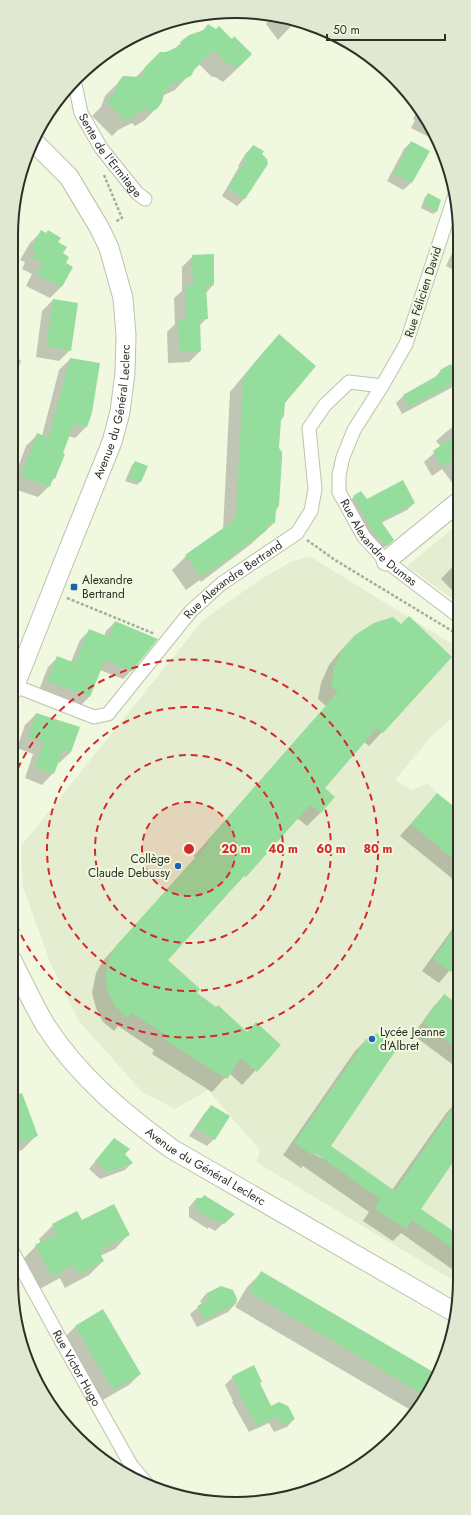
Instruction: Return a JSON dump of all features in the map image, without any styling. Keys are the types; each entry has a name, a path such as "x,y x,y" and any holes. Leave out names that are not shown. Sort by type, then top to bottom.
{"main road":[{"name":"Avenue du Général Leclerc","path":"18,678 112,442 120,412 123,393 126,335 122,298 109,248 100,229 69,178 37,146"},
{"path":"386,561 453,505"},
{"name":"Avenue du Général Leclerc","path":"19,989 74,1063 111,1101 133,1120 172,1149 451,1310"}],"street":[{"name":"Sente de l'Ermitage","path":"76,88 80,113 101,148 137,193 145,199"},
{"name":"Rue Félicien David","path":"382,386 406,344 451,206"},
{"name":"Rue Alexandre Bertrand","path":"18,689 94,717 108,714 191,611 221,584 297,533 311,511 315,489 310,428 325,405 349,382 382,386"},
{"name":"Rue Alexandre Dumas","path":"382,386 354,430 343,457 339,475 339,492 364,538 386,561 453,612"},
{"name":"Rue Victor Hugo","path":"18,1262 131,1465 139,1475"}],"path":[{"path":"100,229 122,218 104,177 101,148"},
{"path":"297,533 335,560 453,632"},
{"path":"52,591 168,639"}],"shaded area":[{"path":"453,528 453,599 407,566"},
{"name":"Collège Claude Debussy","path":"311,557 453,645 453,717 430,738 395,780 411,790 428,783 437,793 453,806 453,1280 256,1162 260,1150 208,1090 175,1109 142,1092 78,1020 50,962 23,887 21,846 203,620 258,581 292,561"}],"building":[{"path":"208,24 216,29 219,26 232,39 234,36 252,54 238,68 225,62 214,50 194,70 191,76 170,85 157,109 150,112 147,109 137,113 126,122 106,101 114,94 119,81 123,76 141,77 145,67 160,52 166,52 182,45 180,42 189,35 204,30"},
{"path":"411,141 430,151 412,183 394,174"},
{"path":"253,145 264,151 262,154 267,159 268,164 245,199 228,188 246,160 244,159"},
{"path":"428,193 441,200 437,212 424,204"},
{"path":"41,230 46,233 48,230 61,238 58,242 67,247 63,253 69,257 66,263 73,267 62,287 36,274 42,263 32,257 36,251 31,248"},
{"path":"214,254 214,285 206,286 208,319 200,319 201,351 179,352 178,320 186,319 185,286 193,286 192,255"},
{"path":"53,299 78,303 71,351 46,346"},
{"path":"279,334 316,366 285,403 284,416 281,420 279,448 282,452 282,458 279,506 276,510 275,523 267,523 267,530 215,568 214,567 201,576 185,555 236,519 243,377"},
{"path":"70,358 100,363 92,413 87,427 74,424 63,453 65,454 55,479 53,478 50,487 21,476 37,433 49,438"},
{"path":"451,364 453,368 453,384 409,407 403,395 442,373 440,370"},
{"path":"453,437 453,459 442,467 433,451"},
{"path":"135,461 148,466 141,482 128,478"},
{"path":"403,480 415,503 381,521 394,540 387,546 375,535 353,496 361,491 367,499"},
{"path":"409,616 452,657 383,733 377,728 325,788 335,797 321,813 310,805 246,877 244,876 168,960 200,989 197,993 216,1007 218,1005 247,1032 256,1022 281,1045 257,1072 241,1058 227,1079 165,1040 167,1036 132,1013 128,1018 117,1008 109,995 106,984 106,973 109,958 115,947 208,844 206,842 338,692 331,686 334,668 342,650 355,635 374,623 393,617 401,624"},
{"path":"115,621 158,639 132,671 105,660 90,697 47,681 57,656 75,663 89,629 109,637"},
{"path":"36,713 80,727 71,752 63,750 54,774 35,767 44,743 28,737"},
{"path":"437,793 453,806 453,859 411,824"},
{"path":"453,931 453,969 451,972 433,959"},
{"path":"444,994 453,1001 453,1046 423,1023"},
{"path":"376,1033 398,1047 331,1146 395,1191 453,1107 453,1162 421,1209 453,1231 453,1249 412,1220 406,1229 374,1208 381,1199 316,1154 314,1156 294,1143 367,1038 371,1041"},
{"path":"22,1093 38,1136 18,1144 18,1094"},
{"path":"211,1105 230,1116 215,1140 196,1128"},
{"path":"114,1138 130,1149 125,1154 133,1163 108,1172 95,1161"},
{"path":"204,1195 235,1214 224,1224 217,1220 216,1222 196,1209 196,1198 202,1198"},
{"path":"114,1204 130,1235 99,1251 104,1261 79,1275 74,1265 52,1277 35,1245 57,1233 52,1224 77,1211 82,1220"},
{"path":"261,1271 433,1372 431,1376 421,1393 249,1292"},
{"path":"221,1286 233,1290 237,1299 236,1304 204,1320 197,1306 210,1299 207,1293"},
{"path":"103,1309 141,1374 113,1390 75,1326"},
{"path":"254,1365 262,1382 260,1383 271,1406 279,1402 288,1406 295,1419 281,1425 276,1417 257,1426 239,1394 240,1393 232,1376"}],"place":[{"name":"Alexandre Bertrand","path":"74,587"},
{"name":"Collège Claude Debussy","path":"178,866"},
{"name":"Lycée Jeanne d'Albret","path":"372,1039"}]}
